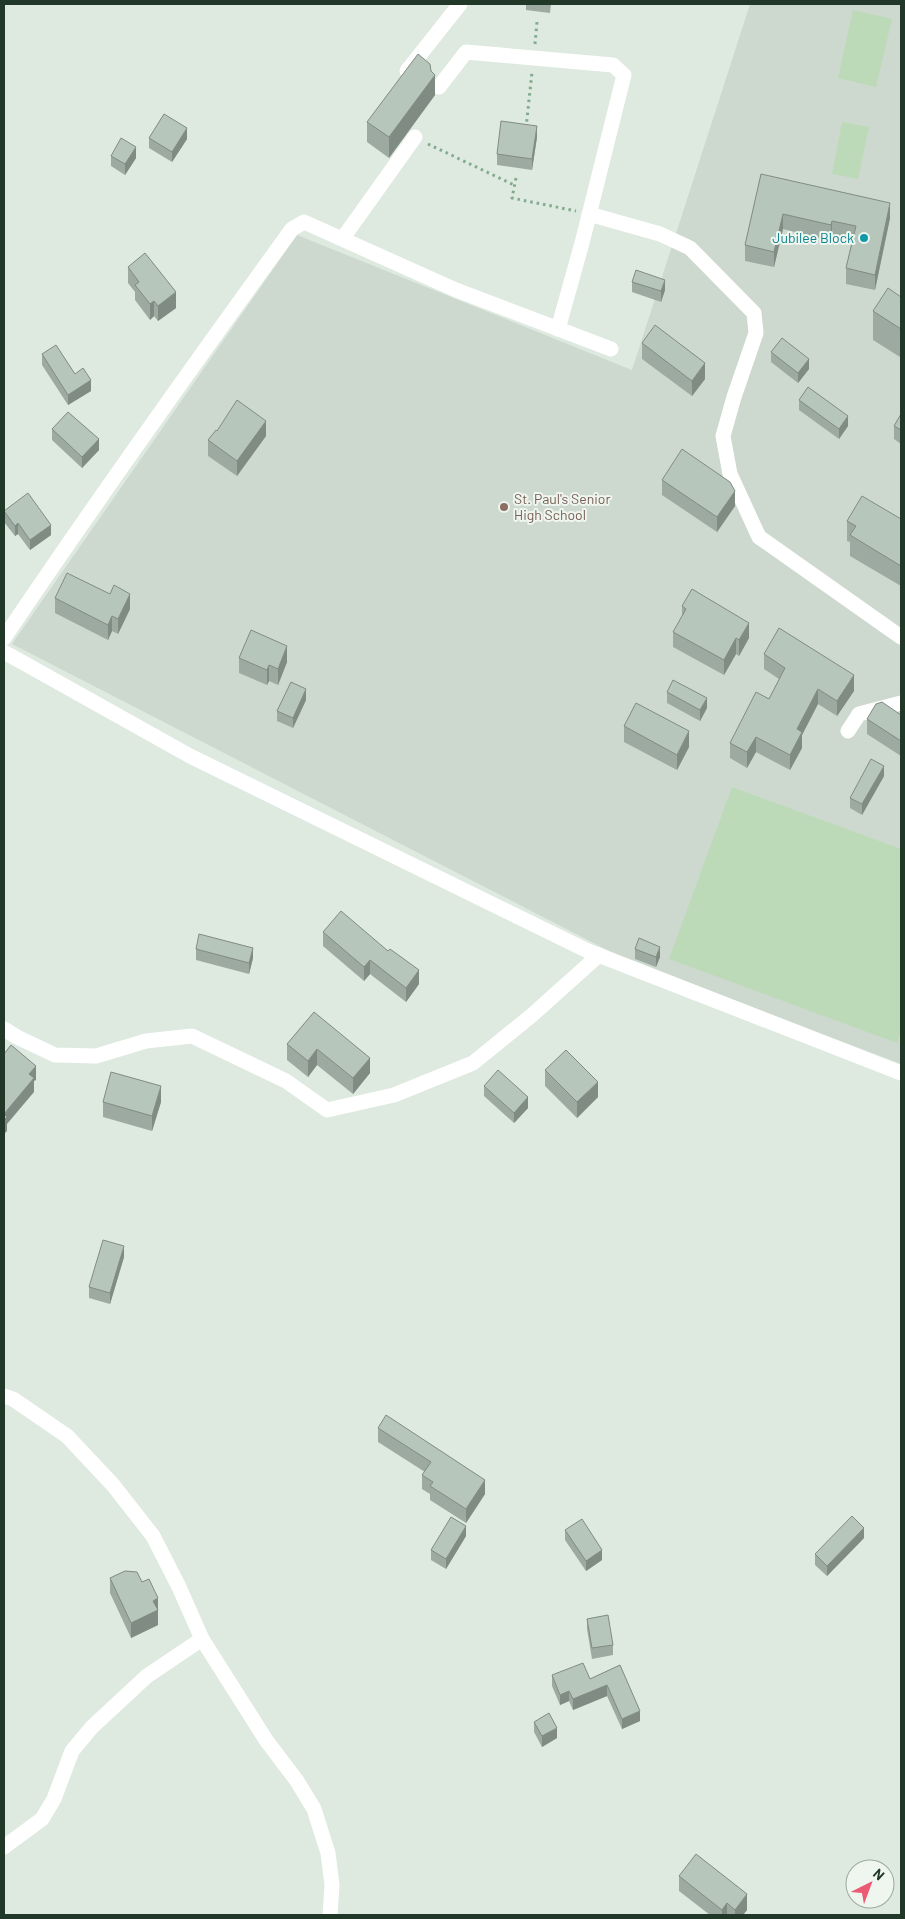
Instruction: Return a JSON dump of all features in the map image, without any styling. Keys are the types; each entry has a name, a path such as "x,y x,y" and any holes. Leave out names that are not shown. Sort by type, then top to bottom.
{"street":[{"path":"398,84 460,4"},
{"path":"439,87 466,52 613,65 624,75 558,329"},
{"path":"343,238 415,137"},
{"path":"589,214 660,234 690,248 754,313 756,332 723,436 730,474 758,537 901,637"},
{"path":"4,638 89,512 292,229 304,222 456,290 611,349"},
{"path":"4,652 190,756 599,955 901,1073"},
{"path":"848,731 859,714 901,702"},
{"path":"4,1029 55,1055 96,1056 146,1041 192,1036 286,1081 328,1110 394,1095 473,1063 599,955"},
{"path":"4,1396 13,1399 67,1436 113,1485 153,1536 179,1587 202,1639 266,1740 297,1781 314,1809 328,1853 332,1885 330,1915"},
{"path":"4,1847 42,1819 54,1800 72,1751 92,1727 147,1676 202,1639"}],"path":[{"path":"525,133 537,22"},
{"path":"415,137 514,185"},
{"path":"516,178 512,198 589,214"}],"shaded area":[{"name":"St. Paul's Senior High School","path":"750,4 901,4 901,1064 621,957 12,644 297,235 632,370"}],"green space":[{"path":"853,10 892,19 876,87 838,78"},
{"path":"842,122 869,127 858,179 832,174"},
{"path":"732,787 901,849 901,1031 897,1043 669,959"}],"building":[{"path":"418,54 430,64 431,71 435,75 389,137 367,122"},
{"path":"164,114 187,128 172,152 149,138"},
{"path":"501,121 537,126 532,159 497,154"},
{"path":"121,138 136,147 125,164 111,156"},
{"name":"Jubilee Block","path":"761,174 890,203 875,275 846,268 856,226 832,221 831,225 783,214 774,252 745,245"},
{"path":"145,253 176,292 158,306 154,301 150,304 135,285 139,282 128,267"},
{"path":"636,270 665,280 661,291 632,282"},
{"path":"888,288 901,297 901,329 873,311"},
{"path":"655,325 705,363 692,381 642,343"},
{"path":"782,338 809,359 798,373 771,352"},
{"path":"56,345 75,374 83,368 91,380 68,395 42,354"},
{"path":"808,387 848,416 839,429 799,400"},
{"path":"237,400 266,421 237,461 208,440 217,431"},
{"path":"68,412 99,439 82,457 52,429"},
{"path":"901,414 901,430 894,426"},
{"path":"682,449 730,482 735,491 717,517 662,480"},
{"path":"28,493 51,525 30,540 18,523 15,526 4,511"},
{"path":"862,496 901,519 901,566 850,535 856,526 847,521"},
{"path":"67,573 110,594 114,585 130,594 118,619 112,616 108,625 55,598"},
{"path":"692,589 749,623 739,640 736,638 724,660 673,632 686,609 682,606"},
{"path":"779,628 854,675 837,701 818,689 797,729 802,732 790,755 756,737 747,752 730,743 756,692 769,699 785,668 764,654"},
{"path":"251,630 287,646 278,669 269,665 267,670 239,658"},
{"path":"673,680 707,698 700,710 667,692"},
{"path":"291,682 306,689 293,718 277,711"},
{"path":"882,702 901,715 901,741 867,719 876,704"},
{"path":"636,703 689,731 677,755 624,726"},
{"path":"871,759 884,766 862,804 850,798"},
{"path":"341,911 388,951 390,949 419,970 406,988 370,960 364,967 323,932"},
{"path":"199,934 253,948 249,963 196,949"},
{"path":"639,938 660,947 656,957 635,949"},
{"path":"314,1012 370,1058 353,1078 317,1049 308,1061 287,1044"},
{"path":"11,1045 36,1066 29,1074 34,1078 4,1114 4,1054"},
{"path":"566,1050 598,1082 577,1102 545,1070"},
{"path":"498,1070 528,1097 514,1113 484,1086"},
{"path":"111,1072 161,1086 152,1116 103,1102"},
{"path":"103,1240 124,1246 110,1293 89,1287"},
{"path":"386,1415 485,1480 466,1509 430,1486 433,1482 422,1475 431,1462 378,1428"},
{"path":"852,1516 864,1528 827,1566 815,1554"},
{"path":"451,1517 466,1526 446,1559 431,1550"},
{"path":"582,1519 602,1550 586,1561 565,1530"},
{"path":"125,1571 137,1572 142,1582 149,1579 158,1598 153,1601 158,1610 131,1623 110,1578"},
{"path":"608,1615 613,1645 592,1648 587,1619"},
{"path":"583,1663 590,1679 620,1665 640,1711 622,1719 607,1685 573,1699 569,1691 560,1695 552,1675"},
{"path":"549,1713 557,1728 542,1736 534,1722"},
{"path":"696,1854 747,1894 735,1910 727,1903 722,1910 679,1876"}],"place":[{"name":"Jubilee Block","path":"864,238"},
{"name":"St. Paul's Senior High School","path":"504,507"}]}
